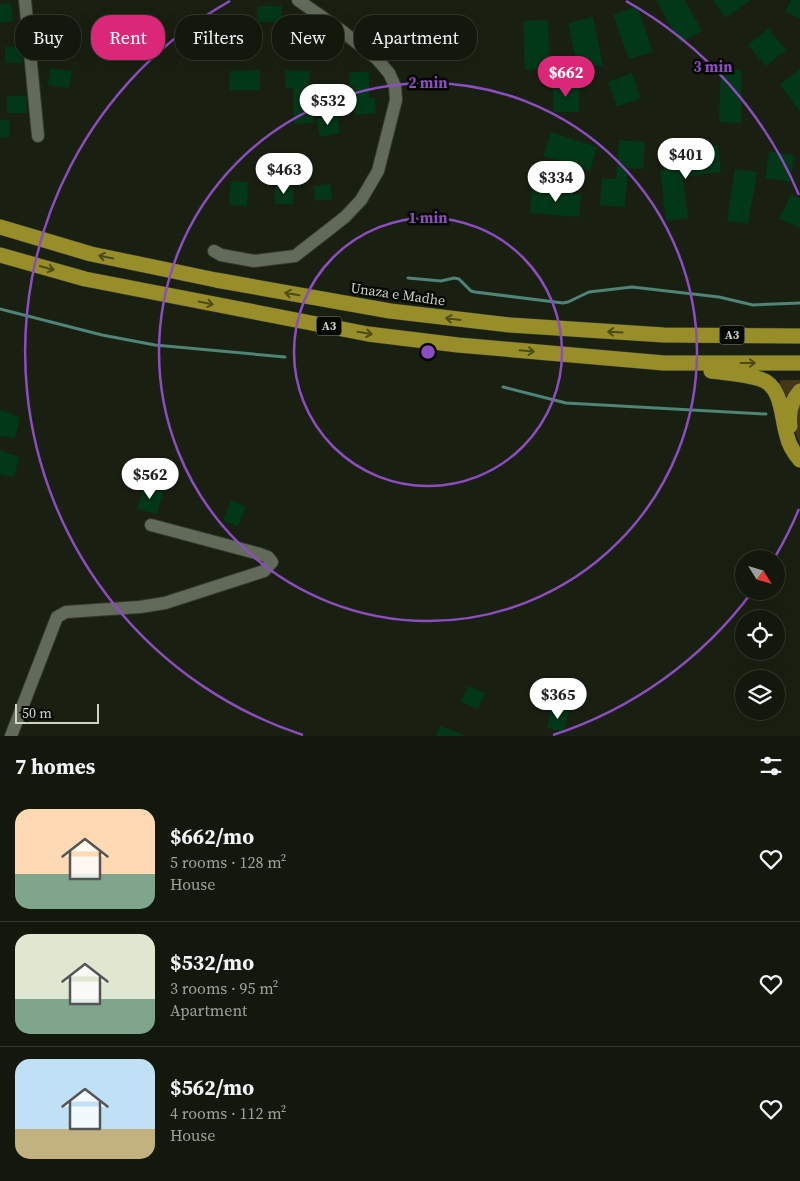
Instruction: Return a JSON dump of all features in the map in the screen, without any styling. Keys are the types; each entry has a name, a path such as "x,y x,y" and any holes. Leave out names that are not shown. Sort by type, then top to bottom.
{"highway":[{"name":"Unaza e Madhe","path":"0,227 91,254 216,280 390,311 510,326 664,335 800,336"},
{"name":"A3","path":"0,255 85,279 368,334 458,345 664,363 800,363"},
{"path":"664,335 726,329 800,327"},
{"path":"664,363 760,379 769,383 780,405 786,436 794,453 800,460"},
{"path":"800,391 794,398 790,408 789,421 791,434 800,452"}],"street":[{"path":"25,0 38,136"},
{"path":"214,252 254,261 295,256 345,217 361,200 378,171 396,100 396,86 390,73 377,59 342,31 298,0"},
{"path":"11,736 57,617 66,612 140,607 165,603 264,571 272,562 268,557 260,554 151,525"}],"shaded area":[{"path":"781,380 800,380 800,386 787,398 779,384"},
{"path":"800,399 800,444 794,429"}],"building":[{"path":"656,0 685,0 702,31 680,43"},
{"path":"713,0 751,0 725,18"},
{"path":"791,0 800,0 800,19 785,12"},
{"path":"11,3 13,21 0,23 0,5"},
{"path":"257,6 282,6 282,15 272,15 272,22 262,22 262,15 257,15"},
{"path":"637,6 653,52 629,59 613,15"},
{"path":"593,17 603,65 578,70 568,23"},
{"path":"548,20 550,69 525,70 523,21"},
{"path":"768,29 786,50 766,66 748,45"},
{"path":"15,46 15,60 23,60 23,63 5,63 5,47"},
{"path":"50,68 72,71 69,88 48,85"},
{"path":"721,69 742,70 741,123 719,122"},
{"path":"800,69 800,112 780,84"},
{"path":"260,70 260,90 230,90 229,71"},
{"path":"285,70 310,71 309,104 313,104 314,123 294,124 293,88 285,88"},
{"path":"349,72 369,72 369,98 375,98 376,113 355,115 353,86 349,86"},
{"path":"632,73 641,98 617,107 608,82"},
{"path":"579,84 579,112 554,112 553,85"},
{"path":"7,96 26,96 27,113 7,113"},
{"path":"337,116 340,133 320,137 317,119"},
{"path":"9,119 10,137 0,138 0,120"},
{"path":"551,132 597,147 590,171 543,156"},
{"path":"619,140 645,142 643,169 628,168 625,207 600,205 602,178 616,179"},
{"path":"718,145 721,172 683,177 688,218 666,221 660,169 695,165 693,148"},
{"path":"769,151 794,155 790,182 765,178"},
{"path":"735,169 757,172 748,224 727,221"},
{"path":"231,181 248,182 247,206 229,205"},
{"path":"330,184 332,199 315,201 314,186"},
{"path":"275,187 294,187 293,204 275,204"},
{"path":"532,190 581,194 579,217 530,213"},
{"path":"791,194 800,198 800,228 779,219"},
{"path":"0,410 20,417 15,438 0,436"},
{"path":"0,450 19,457 14,477 0,474"},
{"path":"145,485 163,492 157,514 137,509"},
{"path":"231,500 246,507 238,526 223,521"},
{"path":"468,686 485,693 478,709 461,702"},
{"path":"552,707 569,711 564,732 547,728"},
{"path":"440,726 464,735 464,736 436,736"}],"waterway":[{"path":"408,278 441,281 454,278 459,279 471,291 475,292 563,303 589,292 632,287 719,297 753,305 800,303"},
{"path":"0,309 102,335 155,345 285,357"},
{"path":"503,387 566,403 766,414"}]}
